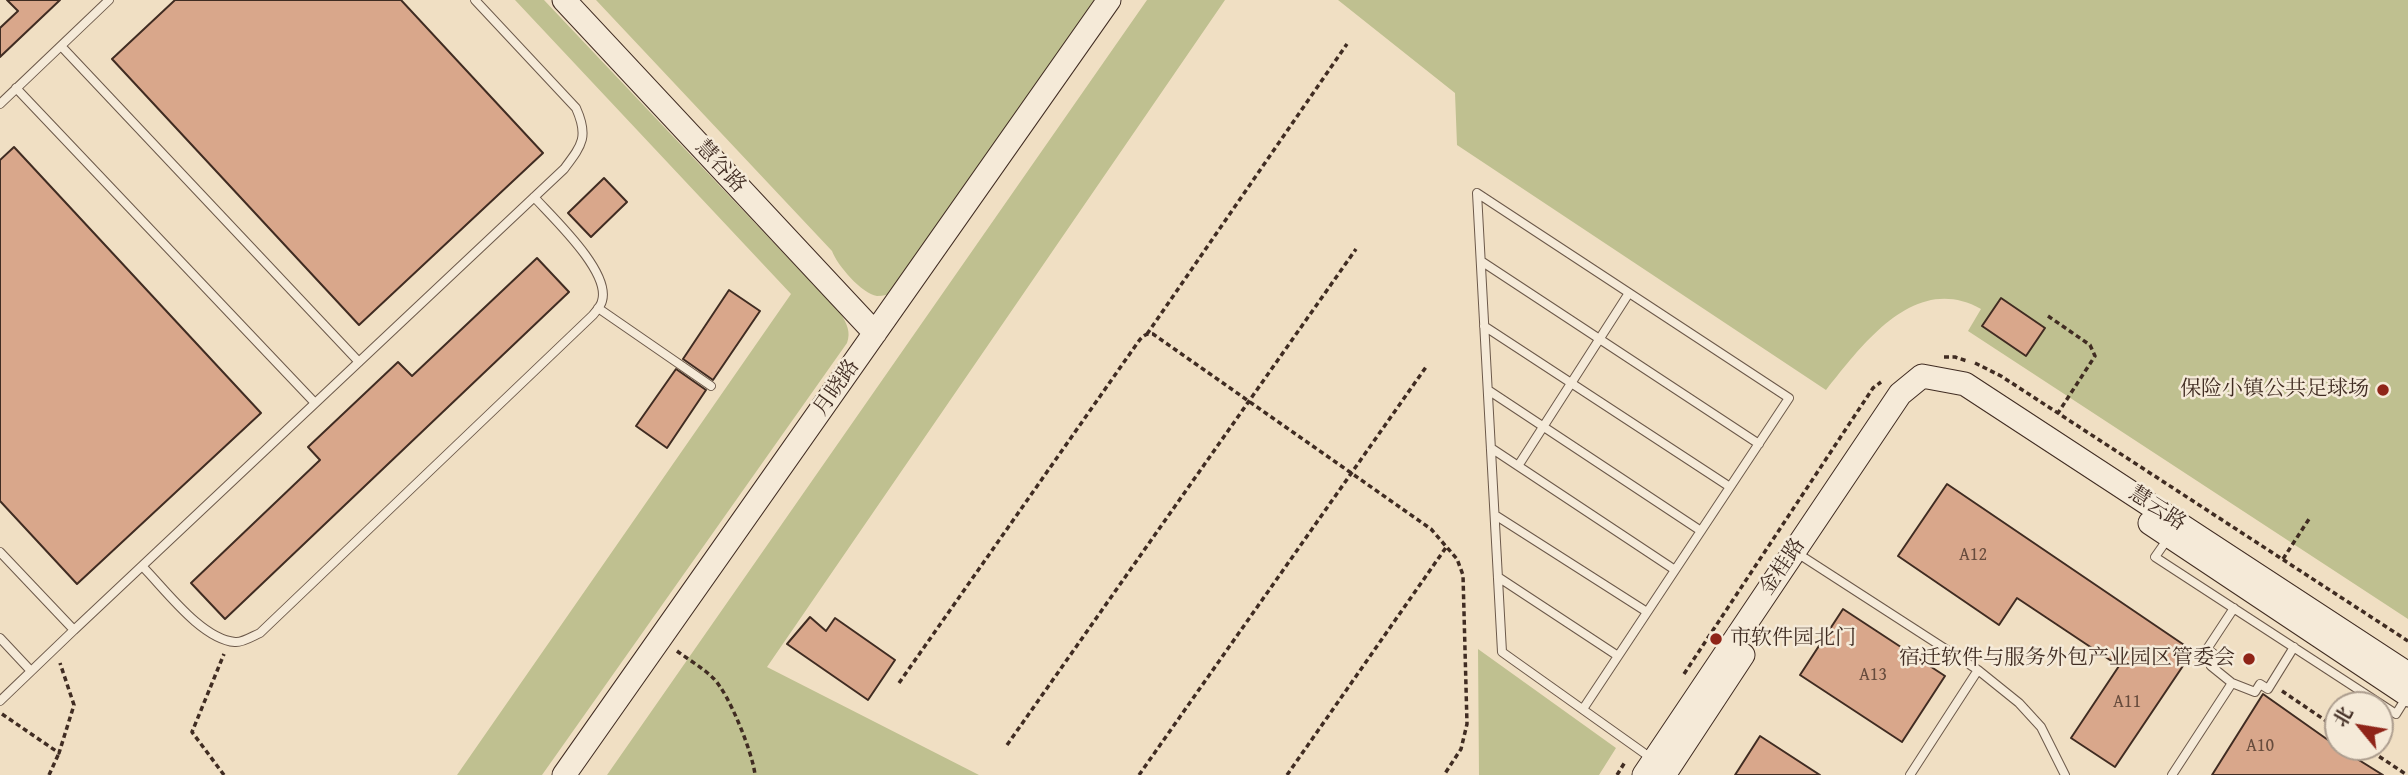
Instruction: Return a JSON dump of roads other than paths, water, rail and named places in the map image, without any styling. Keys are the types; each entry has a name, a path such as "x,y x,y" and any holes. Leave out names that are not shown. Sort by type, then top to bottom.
{"street":[{"name":"慧谷路","path":"564,0 875,333"},
{"name":"月晓路","path":"564,775 1109,0"},
{"name":"慧云路","path":"1900,390 1957,396 2408,674"},
{"name":"金桂路","path":"1649,764 1801,555 1900,390"},
{"name":"慧云路","path":"2173,529 2408,695"}],"lane":[{"path":"0,104 109,0"},
{"path":"0,701 564,169 581,148 584,127 576,108 475,0"},
{"path":"61,46 359,362"},
{"path":"16,88 316,403"},
{"path":"1583,709 1789,398 1477,193 1502,652 1583,709 1649,764"},
{"path":"142,566 195,621 216,637 237,643 260,633 593,315 603,301 601,281 573,241 534,197"},
{"path":"1481,261 1759,444"},
{"path":"1518,466 1629,292"},
{"path":"598,308 711,386"},
{"path":"1484,326 1730,486"},
{"path":"1488,390 1701,531"},
{"path":"1491,448 1675,570"},
{"path":"1495,515 1647,612"},
{"path":"2173,529 2155,557 2396,714 2408,695"},
{"path":"0,552 74,630"},
{"path":"1801,555 1978,670 2019,703 2041,727 2065,775"},
{"path":"1498,577 1618,656"},
{"path":"2234,608 2207,649 2217,656 2211,666 2232,683 2255,692 2260,684 2268,689 2294,648"},
{"path":"0,638 31,671"},
{"path":"1910,775 1978,670"},
{"path":"2172,775 2232,683"}],"place":[{"name":"保险小镇公共足球场","path":"2383,390"},
{"name":"市软件园北门","path":"1716,639"},
{"name":"宿迁软件与服务外包产业园区管委会","path":"2249,659"}]}
